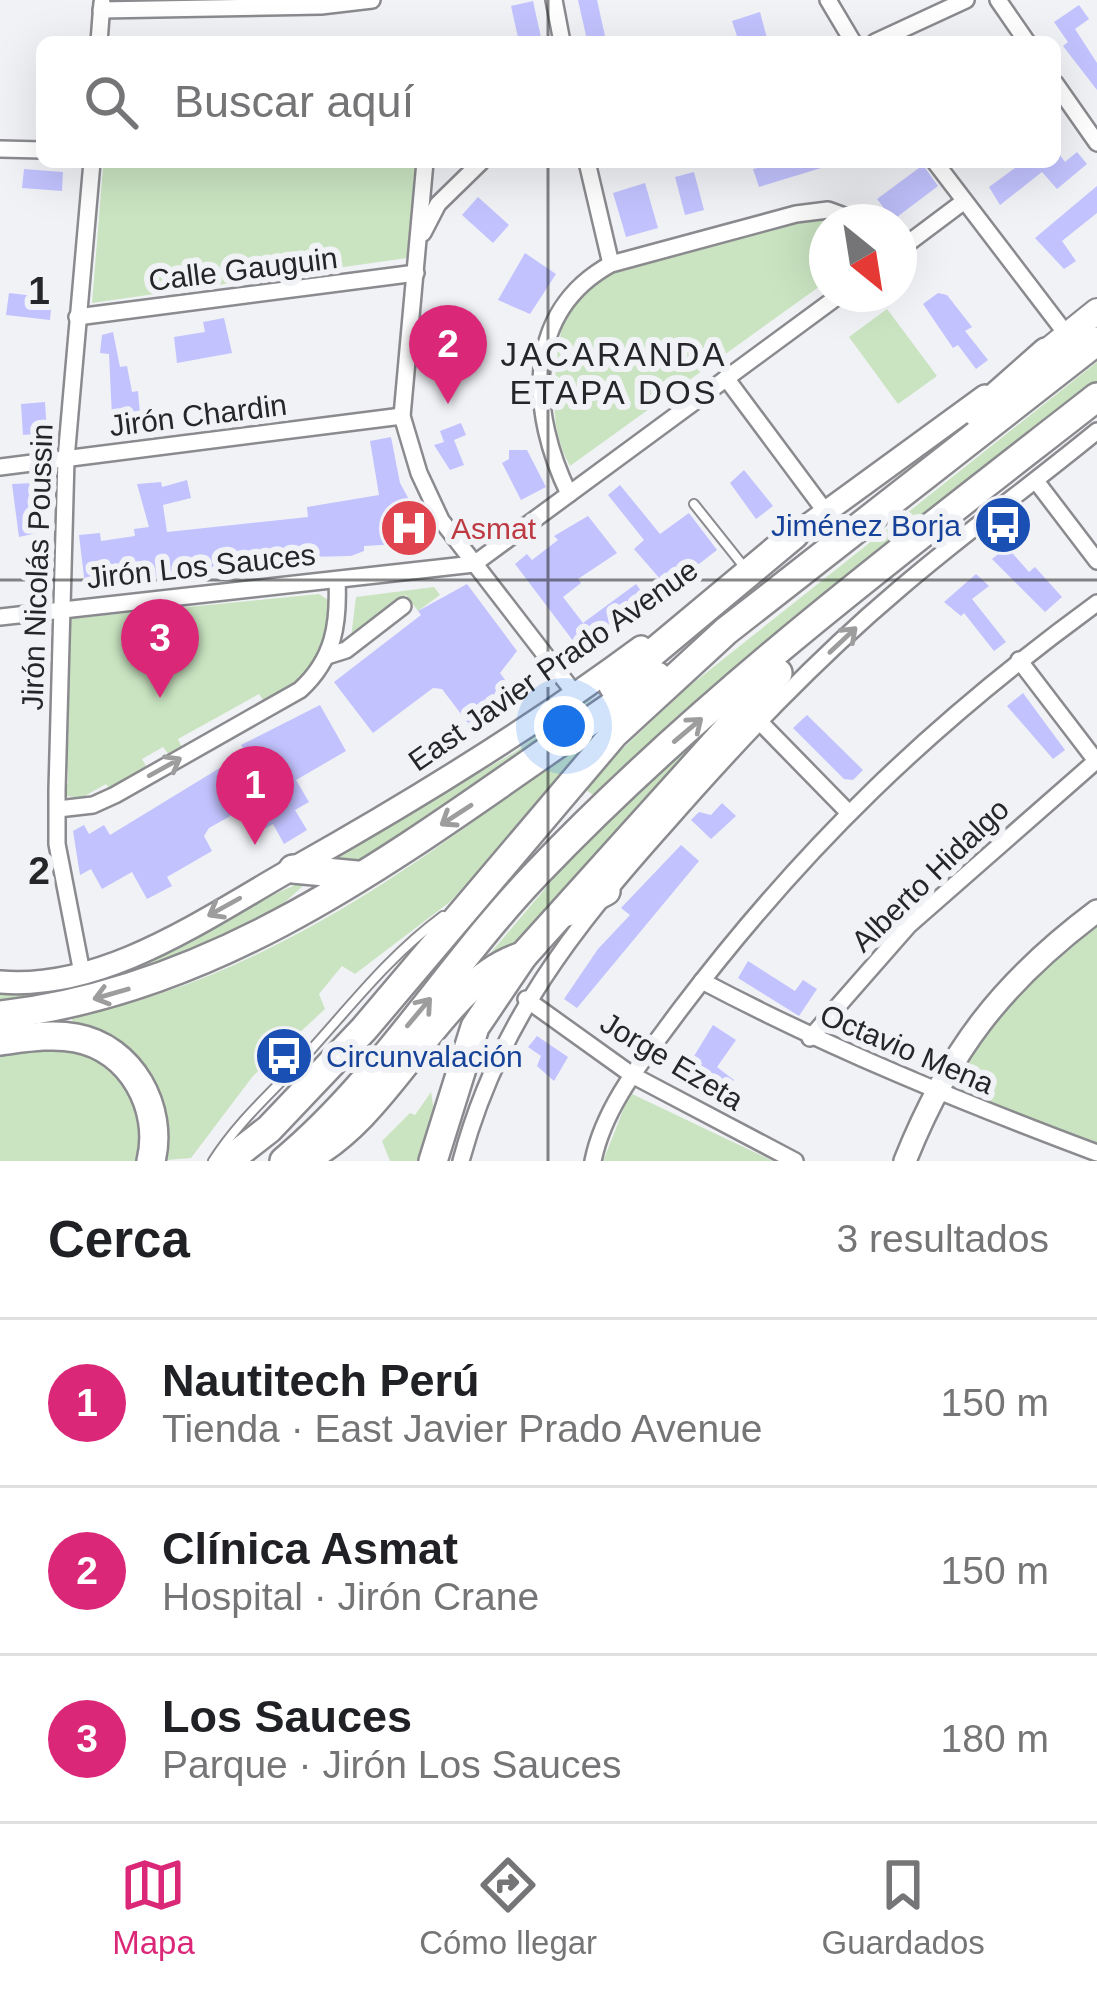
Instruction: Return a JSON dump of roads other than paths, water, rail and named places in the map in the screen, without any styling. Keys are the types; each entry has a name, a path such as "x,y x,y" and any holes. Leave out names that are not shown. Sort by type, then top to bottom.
{"highway":[{"path":"0,1015 86,1001 190,968 361,875 726,631 1097,340"},
{"path":"815,561 1056,344"},
{"path":"284,1161 546,864 678,738 909,544 1097,398"},
{"path":"909,544 1097,407"},
{"path":"522,770 607,690 794,535"},
{"path":"433,1161 476,1027 547,923 852,593"},
{"path":"228,1161 320,1078 614,734 726,631"},
{"path":"293,869 361,875"},
{"path":"547,923 606,891"},
{"path":"302,1161 360,1122 483,975 523,956"},
{"path":"0,1041 65,1036 113,1054 129,1068 150,1106 151,1161"}],"main road":[{"name":"East Javier Prado Avenue","path":"1056,344 1097,311"}],"street":[{"path":"99,36 102,5 300,7 372,0"},
{"path":"554,0 561,36"},
{"path":"828,0 849,36"},
{"path":"887,36 966,0"},
{"path":"998,0 1023,36"},
{"path":"1061,92 1097,143"},
{"path":"0,149 36,150"},
{"name":"Jirón Nicolás Poussin","path":"82,973 57,844 66,459 91,168"},
{"path":"425,168 402,416 419,473 441,520 576,695"},
{"path":"418,247 438,204 475,168"},
{"path":"588,168 611,264"},
{"path":"939,168 1056,344"},
{"path":"917,236 963,202"},
{"path":"569,494 548,450 539,402 545,336 566,299 587,277 611,264 809,212"},
{"name":"Calle Gauguin","path":"77,317 416,273"},
{"name":"Jirón Los Sauces","path":"0,617 474,564 816,312"},
{"name":"East Javier Prado Avenue","path":"0,982 43,981 82,973 150,947 434,790 576,695 1056,344"},
{"path":"726,378 825,512"},
{"name":"Jirón Chardin","path":"0,467 402,416"},
{"path":"461,1161 482,1087 526,999 606,891 758,720 896,591 1097,431"},
{"path":"1036,481 1097,561"},
{"name":"Jirón Los Sauces","path":"327,656 337,625 337,580"},
{"path":"593,1161 632,1075 702,981 848,811 1019,660 1097,603"},
{"path":"58,809 93,805 299,690 327,656 346,650 404,606"},
{"path":"1019,660 1097,761"},
{"path":"758,720 848,811"},
{"name":"Alberto Hidalgo","path":"809,1038 909,925 1097,761"},
{"path":"904,1161 932,1092 983,1014 1035,960 1097,911"},
{"name":"Octavio Mena","path":"702,981 809,1038 932,1092 1097,1153"},
{"name":"Jorge Ezeta","path":"526,999 632,1075 788,1160"}],"lane":[{"path":"694,503 746,570"},
{"path":"213,1161 250,1107 296,1066 407,940 474,894"}],"place":[{"name":"Clínica Asmat","path":"448,404"},
{"name":"Jiménez Borja","path":"1003,525"},
{"name":"Asmat","path":"409,528"},
{"name":"Los Sauces","path":"160,698"},
{"name":"Nautitech Perú","path":"255,845"},
{"name":"Circunvalación","path":"284,1056"}],"district":[{"name":"JACARANDA ETAPA DOS","path":"614,373"}]}
